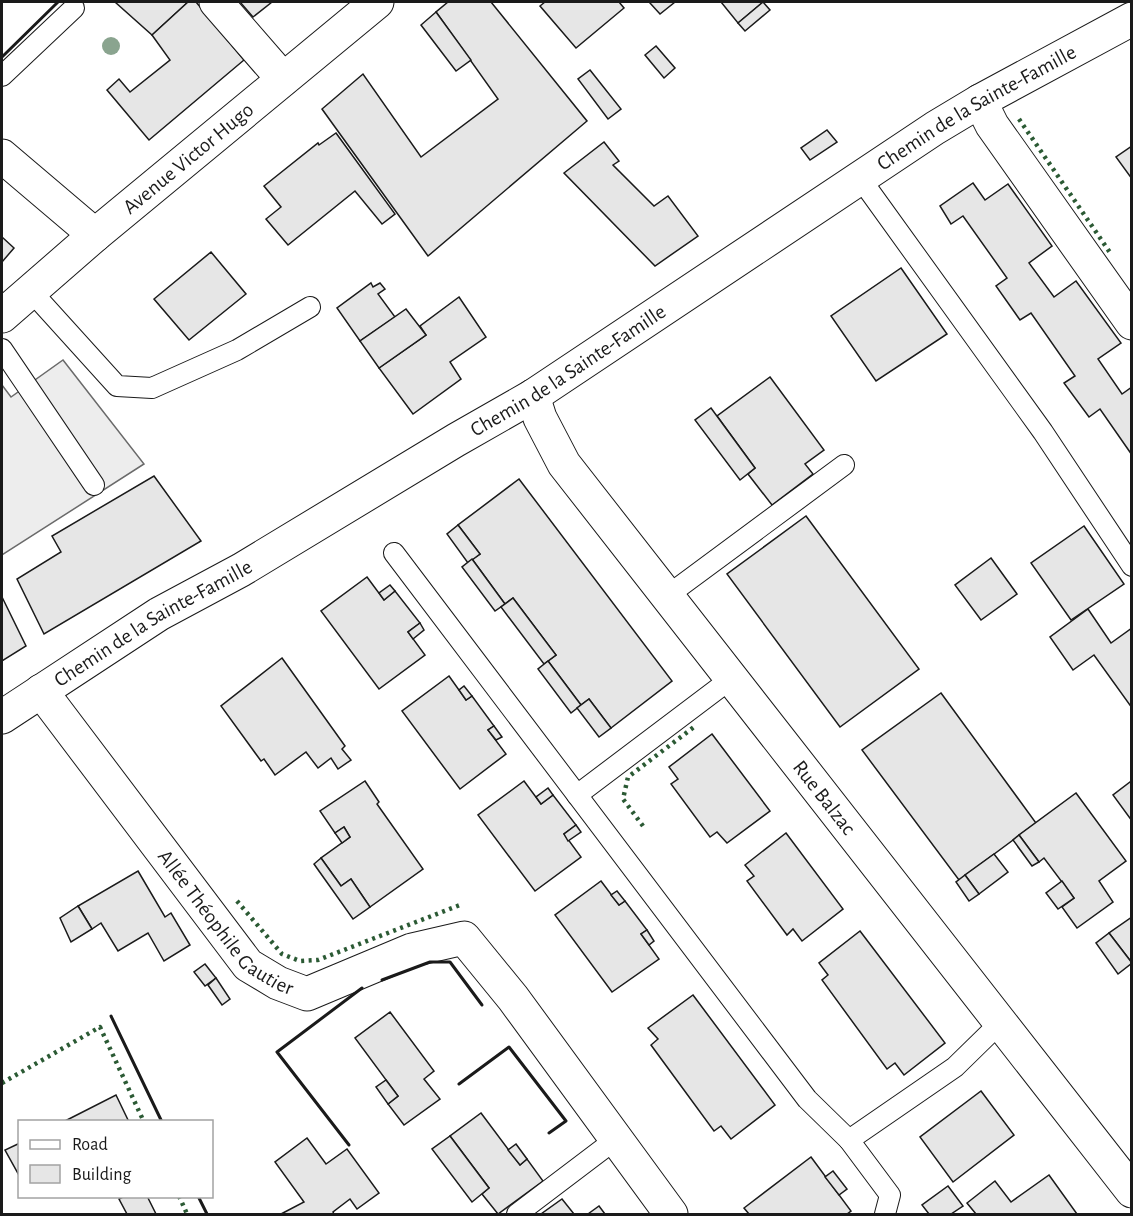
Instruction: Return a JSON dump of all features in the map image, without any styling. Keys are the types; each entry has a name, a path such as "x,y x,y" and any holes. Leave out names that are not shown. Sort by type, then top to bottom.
{"street":[{"path":"216,2 283,79"},
{"name":"Avenue Victor Hugo","path":"2,316 95,235 377,2"},
{"name":"Chemin de la Sainte-Famille","path":"2,717 159,614 241,570 533,396 935,128 1131,19"},
{"path":"980,101 992,125 1131,323"},
{"path":"2,156 95,235"},
{"name":"Rue Balzac","path":"533,396 540,418 564,464 1131,1191"},
{"name":"Allée Théophile Gautier","path":"40,691 248,965 278,983 307,994 412,950 464,938 513,998 671,1215"}],"lane":[{"path":"2,76 74,8"},
{"path":"860,178 1043,432 1131,566"},
{"path":"31,291 117,386 152,388 237,350 310,307"},
{"path":"2,349 94,485"},
{"path":"667,596 844,465"},
{"path":"394,553 807,1099 849,1140 890,1195 885,1215"},
{"path":"577,795 732,678"},
{"path":"849,1140 955,1067 1001,1023"},
{"path":"517,1215 616,1139"}],"shaded area":[{"path":"63,360 144,464 2,555 2,385 11,397"}],"building":[{"path":"115,2 188,2 152,35"},
{"path":"188,2 196,2 244,60 149,140 107,90 119,79 130,92 170,60 152,35"},
{"path":"240,2 272,2 253,17"},
{"path":"448,2 491,2 587,121 428,256 322,109 363,74 421,157 498,99 436,12"},
{"path":"545,2 619,2 624,8 576,48 540,6"},
{"path":"651,2 675,2 660,14"},
{"path":"721,2 763,2 738,23"},
{"path":"763,2 770,10 745,31 738,23"},
{"path":"436,12 471,60 456,71 421,25"},
{"path":"656,46 675,68 664,78 645,55"},
{"path":"590,70 621,109 608,119 578,79"},
{"path":"827,130 837,142 810,160 801,148"},
{"path":"336,133 395,214 382,224 355,191 288,245 266,219 281,207 264,186 318,143 319,145"},
{"path":"604,142 619,161 613,165 654,206 668,196 698,236 655,266 564,173"},
{"path":"1132,146 1132,179 1116,157"},
{"path":"973,183 985,200 1008,184 1052,246 1029,263 1054,297 1076,281 1121,343 1098,359 1122,394 1132,387 1132,455 1100,409 1089,417 1064,383 1075,376 1031,313 1020,320 996,286 1007,278 963,216 951,224 940,206"},
{"path":"2,237 14,248 2,262"},
{"path":"211,252 246,294 189,340 154,299"},
{"path":"901,268 947,334 876,381 831,316"},
{"path":"371,283 373,287 380,283 385,289 378,294 395,317 360,341 337,308"},
{"path":"459,297 486,337 450,362 461,379 413,414 379,368 426,335 420,326"},
{"path":"406,309 426,335 379,368 360,341"},
{"path":"770,377 824,450 805,464 813,474 772,505 748,474 755,468 717,416"},
{"path":"711,408 755,468 740,480 695,420"},
{"path":"154,476 201,541 44,634 17,579 61,552 52,536"},
{"path":"519,479 672,681 611,728 589,699 581,705 548,661 556,655 513,598 505,604 472,559 480,554 458,525"},
{"path":"806,516 919,669 840,727 727,574"},
{"path":"458,525 480,554 468,563 447,534"},
{"path":"1084,526 1124,584 1071,620 1031,563"},
{"path":"991,558 1017,594 981,620 955,585"},
{"path":"472,559 505,604 495,611 462,567"},
{"path":"367,577 384,600 395,591 420,623 408,632 425,655 379,689 321,611"},
{"path":"390,585 395,591 384,600 379,593"},
{"path":"2,597 26,646 2,661"},
{"path":"513,598 556,655 544,664 501,607"},
{"path":"1088,609 1111,643 1132,628 1132,708 1094,655 1073,670 1050,637"},
{"path":"420,623 424,630 413,639 408,632"},
{"path":"282,658 345,746 342,749 351,760 338,769 331,758 318,768 306,752 275,775 264,759 261,761 221,706"},
{"path":"548,661 581,705 571,713 538,669"},
{"path":"449,676 466,700 472,696 494,726 488,730 506,754 460,789 402,711"},
{"path":"464,686 472,696 466,700 459,690"},
{"path":"941,693 1036,823 959,880 862,750"},
{"path":"589,699 611,728 599,737 577,708"},
{"path":"494,726 502,737 496,740 488,730"},
{"path":"712,734 770,811 727,843 717,832 710,837 671,784 678,779 669,767"},
{"path":"365,781 379,802 377,804 423,869 370,907 351,879 341,886 321,858 350,837 344,827 335,833 320,811"},
{"path":"524,781 541,804 553,795 576,825 564,834 581,857 535,891 478,815"},
{"path":"1130,782 1132,784 1132,821 1113,795"},
{"path":"548,788 553,795 541,804 536,797"},
{"path":"1076,793 1126,861 1099,881 1113,902 1077,928 1062,907 1074,898 1044,858 1039,862 1019,835"},
{"path":"576,825 581,832 568,841 564,834"},
{"path":"344,827 350,837 342,843 335,833"},
{"path":"786,833 843,909 802,941 793,929 787,935 747,881 754,876 745,865"},
{"path":"1019,835 1039,862 1032,866 1013,840"},
{"path":"994,854 1008,872 979,894 965,875"},
{"path":"321,858 341,886 351,879 370,907 353,919 314,864"},
{"path":"138,871 165,917 171,913 190,945 164,961 148,933 118,951 101,923 92,929 78,906"},
{"path":"965,875 979,894 969,901 956,882"},
{"path":"601,881 619,905 625,901 647,930 641,934 659,959 612,992 555,915"},
{"path":"1062,881 1074,898 1058,909 1046,893"},
{"path":"617,891 625,901 619,905 611,895"},
{"path":"78,906 92,929 71,942 60,918"},
{"path":"1132,917 1132,963 1109,933"},
{"path":"647,930 654,941 649,945 641,934"},
{"path":"860,931 945,1043 904,1075 895,1063 887,1069 822,980 828,975 819,963"},
{"path":"1109,933 1132,963 1118,974 1096,943"},
{"path":"205,964 216,978 205,986 194,972"},
{"path":"216,978 230,999 222,1005 208,985"},
{"path":"693,995 775,1105 731,1139 721,1126 714,1131 651,1045 658,1039 648,1028"},
{"path":"390,1012 434,1071 424,1079 440,1099 404,1125 388,1104 398,1096 355,1038"},
{"path":"386,1080 398,1096 388,1104 376,1087"},
{"path":"981,1091 1014,1135 953,1182 920,1137"},
{"path":"116,1095 128,1120 67,1120"},
{"path":"481,1113 520,1165 527,1159 543,1181 498,1214 482,1194 489,1188 450,1136"},
{"path":"450,1136 489,1188 472,1202 432,1149"},
{"path":"307,1138 326,1164 347,1149 379,1193 357,1209 350,1199 333,1212 334,1214 281,1214 304,1202 275,1162"},
{"path":"18,1144 18,1173 5,1150"},
{"path":"516,1144 527,1159 520,1165 508,1150"},
{"path":"811,1157 851,1211 847,1214 749,1214 744,1208"},
{"path":"833,1171 847,1189 839,1195 825,1177"},
{"path":"1049,1175 1077,1214 976,1214 967,1203 995,1181 1011,1202"},
{"path":"948,1186 963,1206 951,1214 929,1214 922,1205"},
{"path":"148,1198 156,1214 127,1214 119,1199"},
{"path":"562,1199 574,1214 541,1214"},
{"path":"599,1206 605,1214 588,1214"}],"hedge":[{"path":"1019,119 1111,254"},
{"path":"643,826 623,799 628,777 694,727"},
{"path":"237,901 282,954 300,961 318,960 460,905"},
{"path":"2,1083 100,1027 143,1120"},
{"path":"180,1198 187,1214"}],"wall":[{"path":"2,57 58,2"},
{"path":"382,980 430,962 450,962 482,1005"},
{"path":"349,1145 277,1052 362,988"},
{"path":"111,1016 161,1120"},
{"path":"459,1084 509,1047 566,1121 549,1133"},
{"path":"199,1198 207,1214"}]}
